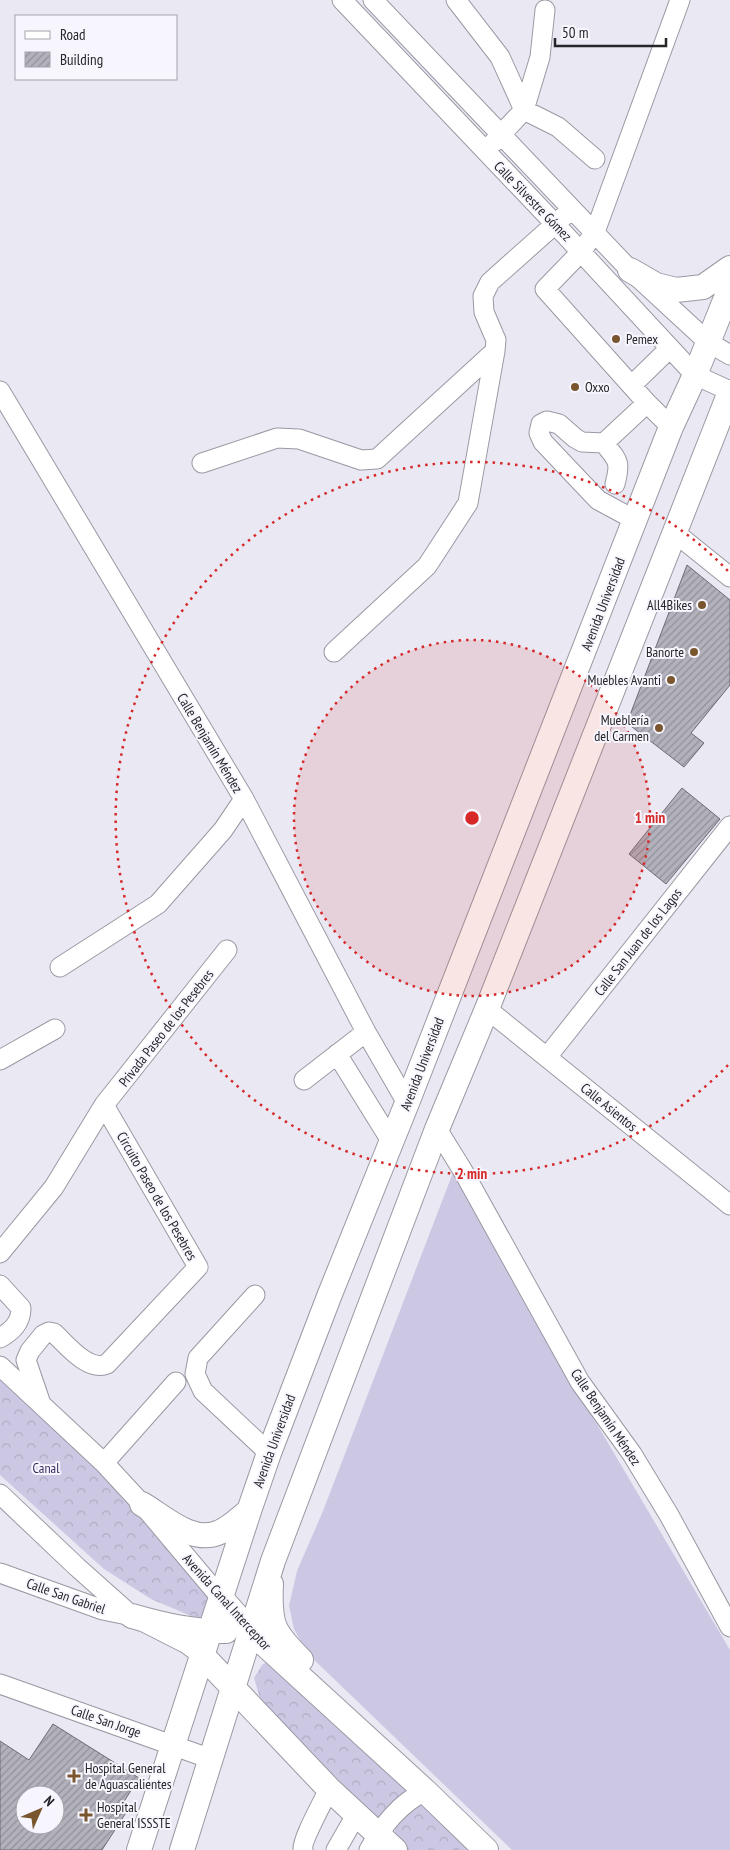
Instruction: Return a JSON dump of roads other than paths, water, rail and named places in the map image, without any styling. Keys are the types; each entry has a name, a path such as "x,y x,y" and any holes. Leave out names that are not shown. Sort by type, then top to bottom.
{"main road":[{"path":"630,270 656,285 676,290 703,287 730,268"},
{"name":"Avenida Universidad","path":"139,1850 269,1453 671,427 695,375 730,288"},
{"path":"182,1850 273,1561 437,1129 487,1010 730,392"},
{"path":"142,1504 187,1532 204,1537 221,1532 249,1511"},
{"path":"273,1561 270,1608 274,1627 284,1642 339,1699 348,1722"},
{"name":"Avenida Canal Interceptor","path":"221,1598 250,1631 425,1791 486,1850"},
{"path":"132,1616 160,1624 210,1632 250,1631"},
{"path":"202,1655 356,1815 374,1842 395,1850"}],"street":[{"name":"Calle Silvestre Gómez","path":"342,0 555,224 695,375 730,392"},
{"name":"Calle Silvestre Gómez","path":"373,0 630,270 708,342 730,355"},
{"path":"456,0 500,57 524,110 558,127 595,159"},
{"path":"671,427 647,404 545,289 581,252 595,232 680,0"},
{"path":"485,150 502,135 524,110 540,56 545,10"},
{"path":"334,652 427,566 468,503 496,340 484,312 483,296 490,282 572,209"},
{"path":"632,385 670,348"},
{"path":"202,464 277,438 299,439 361,460 377,459 495,351"},
{"name":"Calle Benjamín Méndez","path":"0,391 244,799 366,1032 407,1103"},
{"path":"635,520 598,500 544,442 539,433 541,424 547,421 559,424 582,442 604,443 647,404"},
{"path":"604,443 617,460 619,468 615,484"},
{"path":"674,532 730,577"},
{"path":"60,967 158,904 223,830 244,799"},
{"name":"Calle San Juan de los Lagos","path":"547,1057 730,826"},
{"name":"Privada Paseo de los Pesebres","path":"104,1106 227,950"},
{"name":"Calle Asientos","path":"487,1010 730,1205"},
{"path":"0,1060 55,1029"},
{"path":"304,1080 366,1032"},
{"path":"337,1054 391,1141"},
{"path":"0,1254 54,1187 104,1106"},
{"name":"Circuito Paseo de los Pesebres","path":"26,1360 34,1345 43,1335 49,1332 54,1333 87,1363 94,1366 107,1364 198,1266 104,1106"},
{"name":"Calle Benjamín Méndez","path":"437,1129 464,1171 580,1382 637,1461 669,1515 730,1627"},
{"path":"0,1286 21,1308 19,1321 0,1338"},
{"path":"255,1296 198,1358 195,1374 203,1391 269,1453"},
{"path":"0,1338 8,1340 19,1348 26,1360 41,1404"},
{"name":"Avenida Canal Interceptor","path":"0,1366 104,1462 221,1598"},
{"path":"104,1462 176,1382"},
{"path":"0,1494 132,1616 187,1644 202,1655"},
{"name":"Calle San Gabriel","path":"0,1573 103,1610 132,1616"},
{"name":"Calle San Jorge","path":"0,1684 211,1759"},
{"path":"303,1850 302,1846 305,1837 329,1789"},
{"path":"374,1842 387,1820 410,1798 425,1791"},
{"path":"336,1850 356,1815"}],"place":[{"name":"Pemex","path":"616,339"},
{"name":"Oxxo","path":"575,387"},
{"name":"All4Bikes","path":"702,605"},
{"name":"Banorte","path":"694,652"},
{"name":"Muebles Avanti","path":"671,680"},
{"name":"Mueblería del Carmen","path":"659,728"},
{"name":"Hospital General de Aguascalientes","path":"74,1776"},
{"name":"Hospital General ISSSTE","path":"86,1815"}],"park label":[{"name":"Canal","path":"46,1468"}]}
